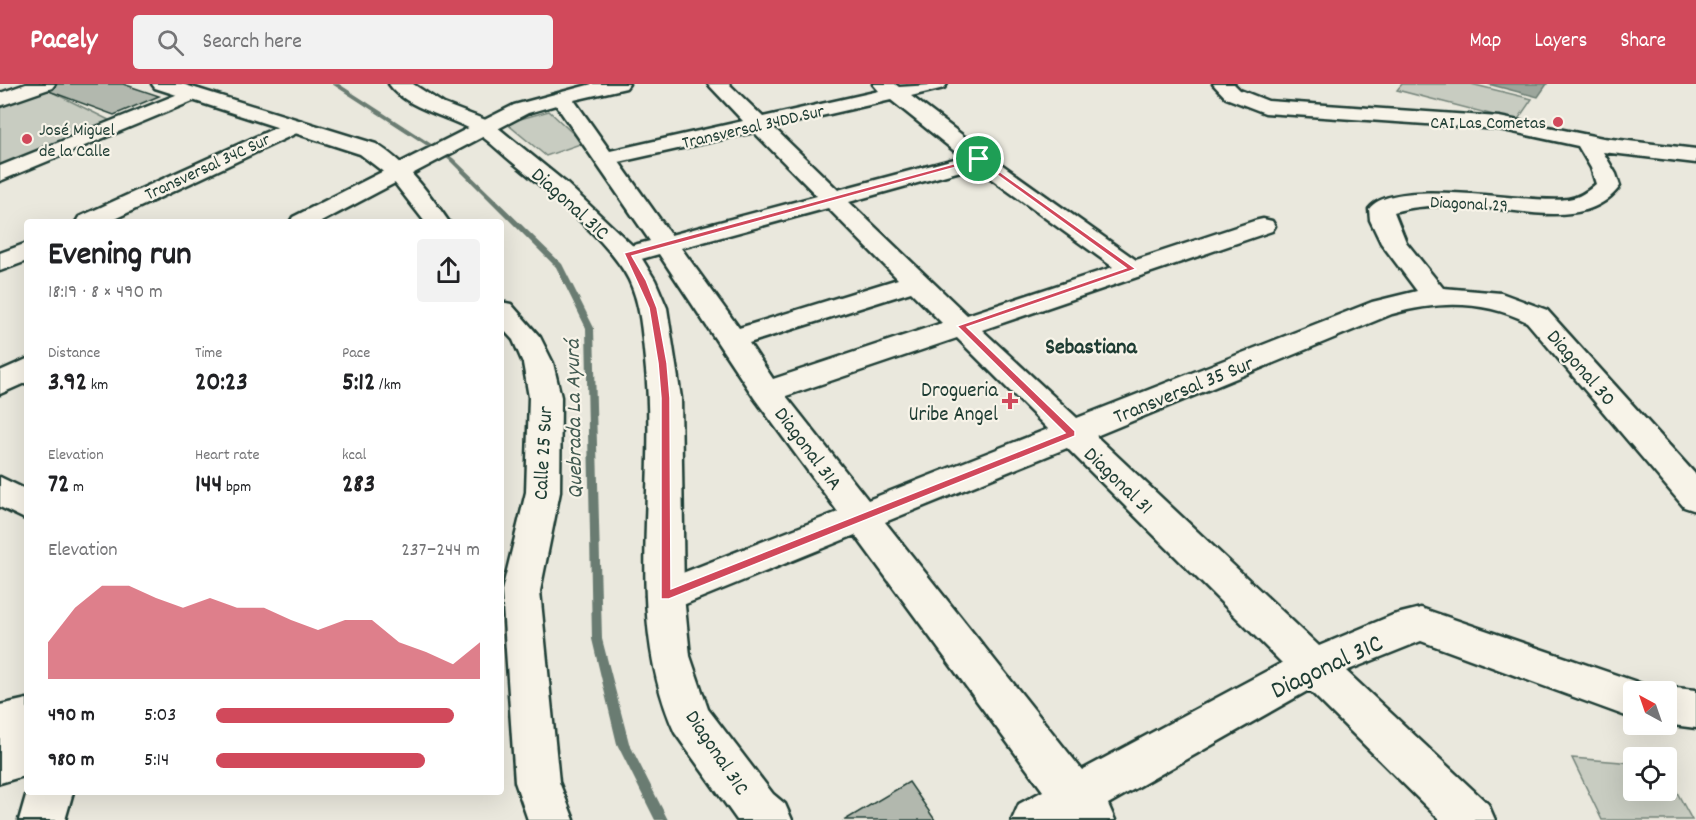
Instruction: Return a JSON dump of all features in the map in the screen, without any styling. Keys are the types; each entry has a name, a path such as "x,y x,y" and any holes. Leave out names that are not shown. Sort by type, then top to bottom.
{"street":[{"path":"0,100 45,84"},
{"path":"162,84 368,149 399,171 435,219"},
{"name":"Diagonal 31C","path":"399,84 558,188 627,255 642,280 653,308 665,398 665,596 670,656 690,719 757,810 769,820"},
{"path":"310,219 471,133 565,90 619,84"},
{"name":"Diagonal 31","path":"718,84 1071,434 1472,820"},
{"name":"Transversal 34DD Sur","path":"604,159 760,124 890,89 937,84"},
{"path":"1223,84 1233,94 1265,107 1499,123 1586,141 1696,156"},
{"path":"890,89 979,159 1132,269"},
{"name":"Diagonal 31A","path":"565,90 604,159 732,339 766,392 1083,808"},
{"path":"0,174 193,94"},
{"name":"Transversal 34C Sur","path":"94,219 293,126"},
{"name":"Diagonal 29","path":"1436,297 1398,249 1380,219 1381,209 1396,204 1438,200 1491,202 1531,207 1574,205 1600,195 1608,186 1606,173 1591,153 1586,141"},
{"path":"627,255 979,159"},
{"path":"766,392 1263,226"},
{"path":"732,339 916,282"},
{"name":"Transversal 35 Sur","path":"665,596 1382,308 1407,300 1436,297"},
{"name":"Diagonal 30","path":"1436,297 1499,300 1518,305 1537,316 1696,498"},
{"name":"Calle 25 Sur","path":"504,313 526,337 538,363 545,397 543,492 521,591 537,782 551,820"},
{"path":"0,384 24,371"},
{"path":"0,490 24,505"},
{"name":"Diagonal 31C","path":"1035,820 1083,808 1312,667 1407,627 1421,624 1623,696"},
{"path":"1677,707 1696,709"},
{"path":"0,725 24,719"},
{"path":"0,762 24,755"},
{"path":"42,820 49,795"}],"shaded area":[{"name":"José Miguel de la Calle","path":"54,84 71,84 52,92 117,124 0,171 0,104"},
{"path":"1402,84 1471,84 1532,99 1517,121 1397,90"},
{"path":"1488,84 1547,84 1538,97"},
{"path":"549,111 583,143 546,156 506,123"},
{"path":"1572,758 1623,762 1623,801 1677,801 1677,792 1692,820 1602,820"}],"building":[{"path":"57,84 123,84 159,96 114,115 49,91"},
{"path":"909,782 935,820 845,820"}],"waterway":[{"name":"Quebrada La Ayurá","path":"335,84 451,159 559,266 590,328 597,639 623,744 662,820"}],"place":[{"name":"CAI Las Cometas","path":"1558,122"},
{"name":"José Miguel de la Calle","path":"27,139"},
{"name":"Drogueria Uribe Angel","path":"1010,401"}],"district":[{"name":"Sebastiana","path":"1091,345"}],"route":[{"path":"979,159 1132,269 961,326 1071,434 665,596 665,398 662,363 653,308 642,280 627,255 979,159"}]}
